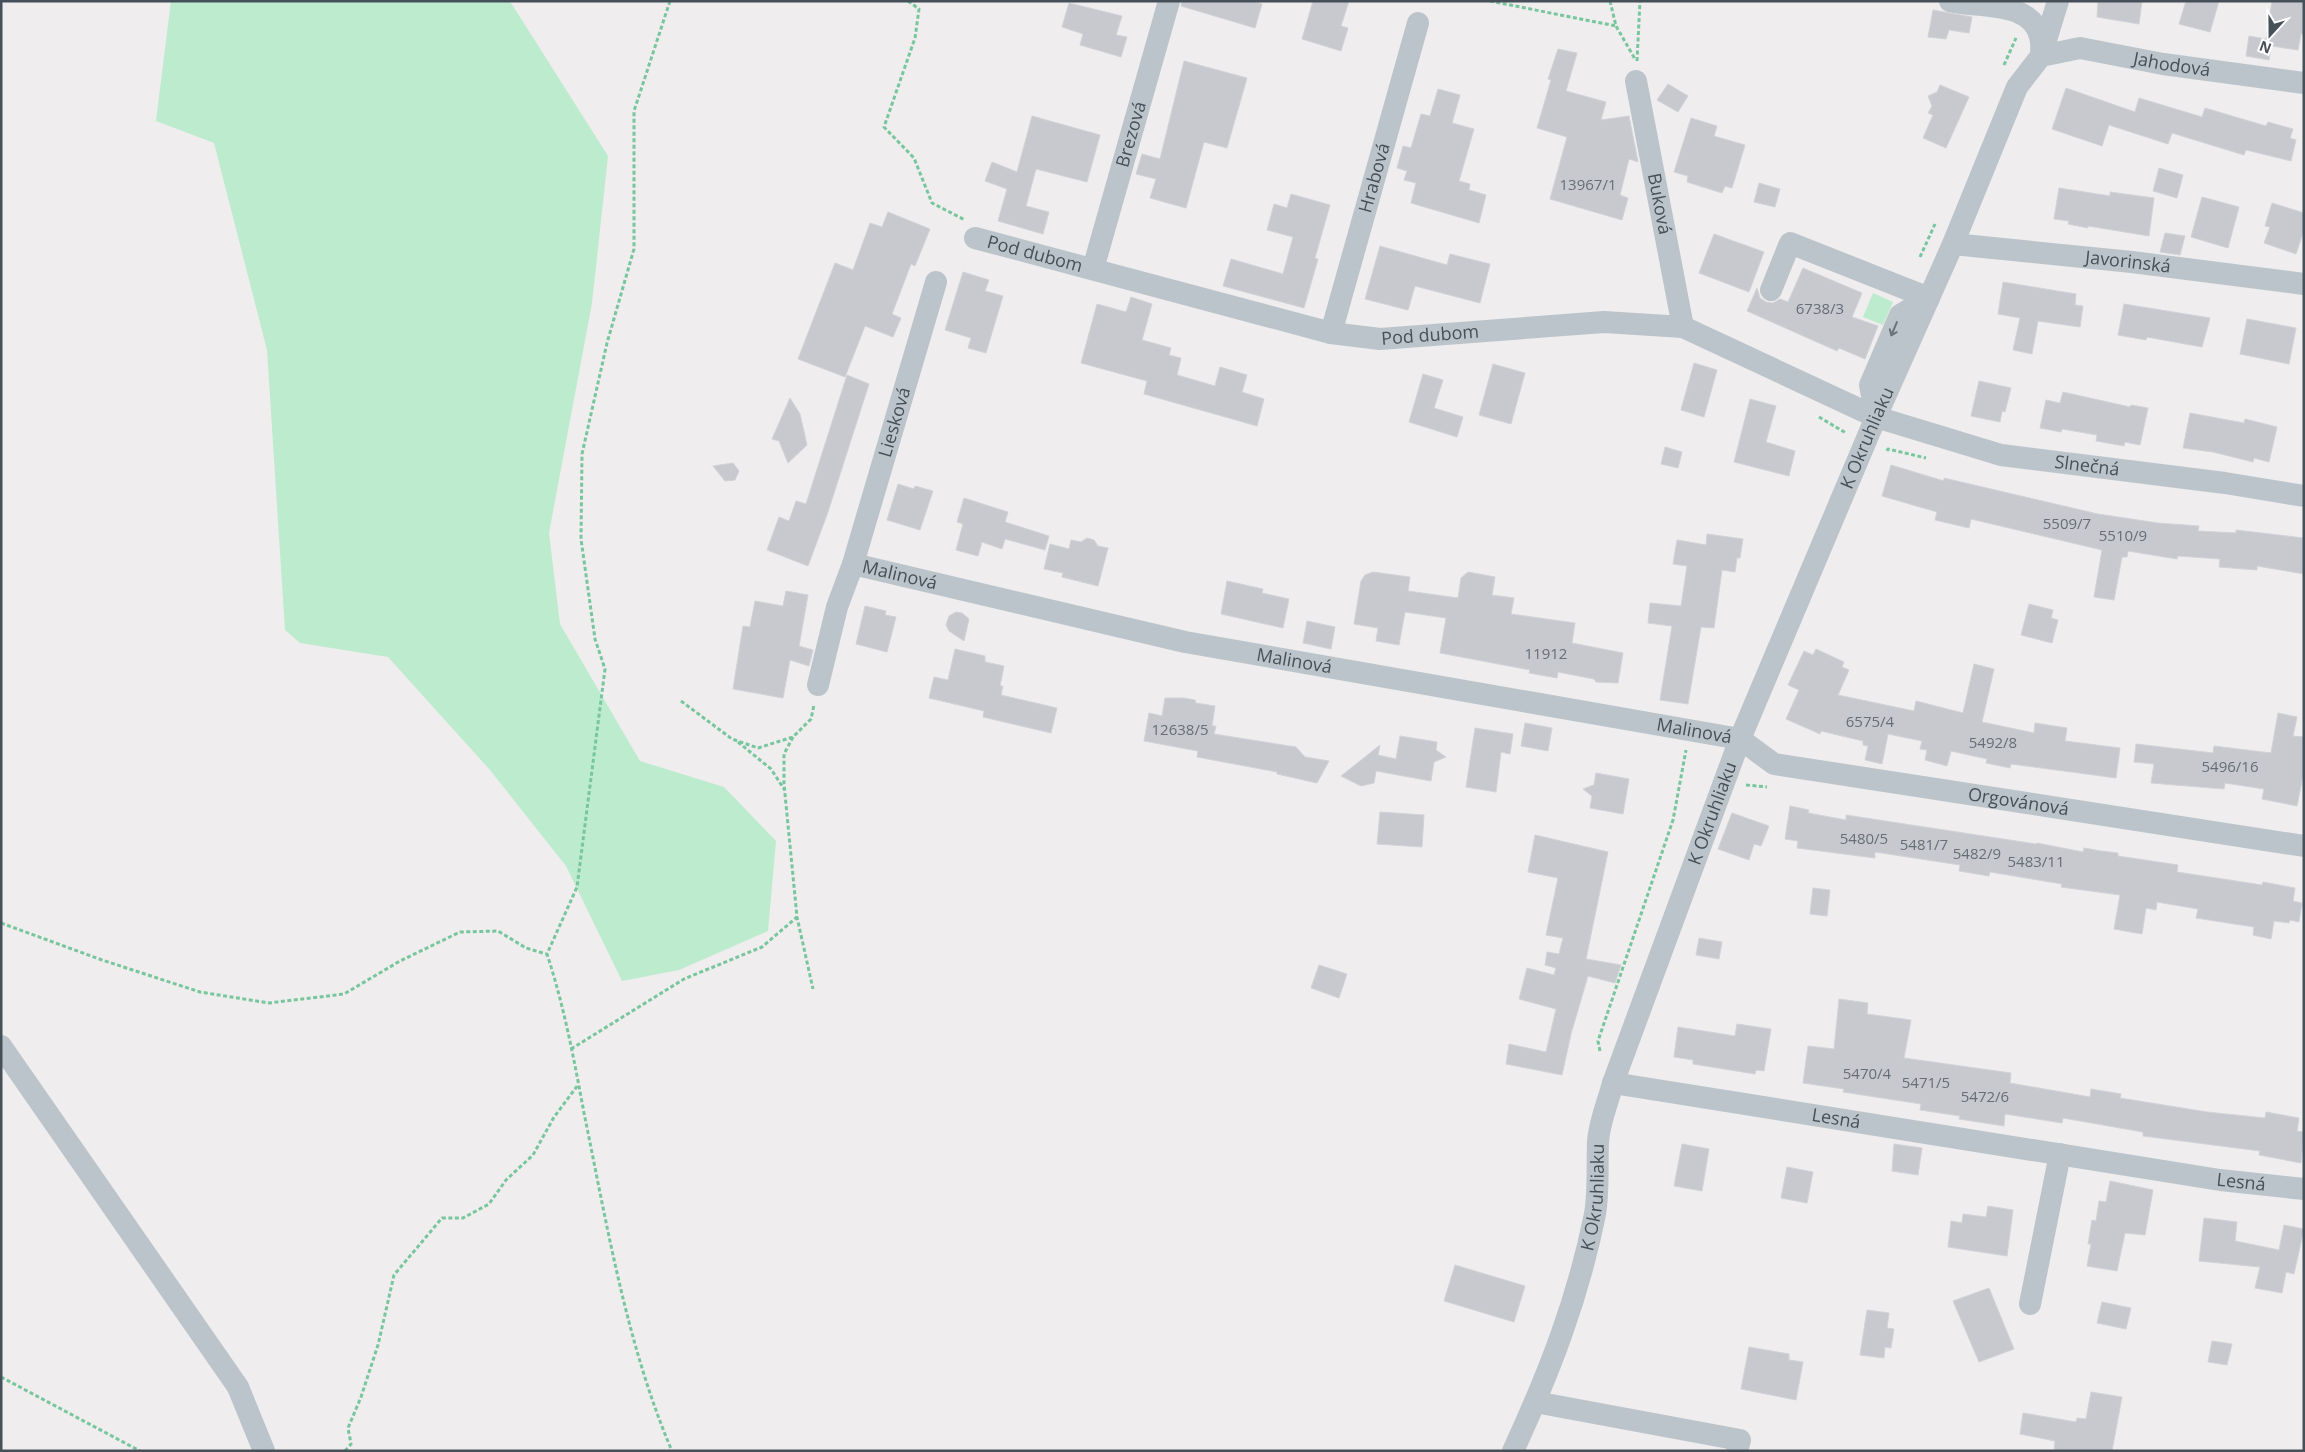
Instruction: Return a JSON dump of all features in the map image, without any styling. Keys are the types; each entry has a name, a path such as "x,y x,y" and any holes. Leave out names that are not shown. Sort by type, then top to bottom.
{"street":[{"name":"Brezová","path":"1093,268 1169,1"},
{"path":"1950,1 2012,9 2032,19 2040,36 2041,56"},
{"path":"1953,244 2017,87 2041,56 2058,1"},
{"name":"Hrabová","path":"1331,333 1418,23"},
{"name":"Jahodová","path":"2041,56 2080,48 2164,64 2304,82"},
{"name":"Buková","path":"1636,81 1683,327"},
{"name":"Pod dubom","path":"975,238 1331,333 1380,339 1604,322 1683,327 1876,417"},
{"path":"1771,290 1790,243 1929,298"},
{"name":"Javorinská","path":"1953,244 2132,262 2304,284"},
{"name":"K Okruhliaku","path":"1513,1451 1566,1327 1595,1214 1599,1180 1598,1140 1617,1074 1740,739 1876,417 1953,244"},
{"name":"Liesková","path":"818,685 837,607 853,564 936,282"},
{"name":"Slnečná","path":"1876,417 2001,455 2225,483 2304,496"},
{"name":"Malinová","path":"853,564 1186,642 1740,739"},
{"name":"Orgovánová","path":"1740,739 1774,764 2304,846"},
{"path":"1,1046 238,1387 264,1451"},
{"name":"Lesná","path":"1617,1074 2060,1154 2220,1180 2304,1189"},
{"path":"2030,1304 2060,1154"},
{"path":"1535,1402 1740,1440 1738,1451"}],"path":[{"path":"670,1 634,110 634,249 607,343 582,454 580,539 594,639 605,669 577,887 546,954 561,995 599,1185 640,1365 672,1451"},
{"path":"908,1 919,9 915,38 884,127 914,158 932,203 971,223 975,238"},
{"path":"1490,1 1616,26"},
{"path":"1610,1 1616,26 1637,62 1640,1"},
{"path":"1884,458 1888,449 1935,460"},
{"path":"813,989 797,917 784,790 784,754 793,738 812,719 818,685"},
{"path":"682,701 732,739 758,748 793,738"},
{"path":"1617,1074 1601,1055 1598,1040 1673,820 1690,730"},
{"path":"737,741 771,769 784,790"},
{"path":"1737,785 1776,787"},
{"path":"572,1049 684,979 762,947 797,917"},
{"path":"1,923 102,960 200,992 269,1003 344,994 400,961 460,932 498,931 526,948 546,954"},
{"path":"345,1451 351,1444 348,1428 361,1397 378,1345 394,1275 442,1218 463,1218 489,1204 506,1180 533,1155 554,1117 579,1085"},
{"path":"1,1377 140,1451"}],"green space":[{"path":"171,1 509,1 513,6 608,156 592,303 549,533 560,624 640,761 724,787 776,841 768,931 679,970 622,981 566,866 490,770 388,657 300,643 285,630 267,350 214,143 156,121"},
{"path":"1873,293 1893,302 1883,325 1863,317"}],"building":[{"path":"1182,1 1253,1 1262,4 1255,28 1181,6"},
{"path":"1313,1 1349,1 1341,26 1348,28 1341,51 1302,39"},
{"path":"2098,1 2142,1 2139,24 2097,17"},
{"path":"2186,1 2219,1 2210,32 2179,24"},
{"path":"2272,1 2304,1 2304,34 2301,34 2298,50 2271,46 2269,60 2246,56 2249,36 2266,39"},
{"path":"1069,3 1122,16 1116,35 1127,37 1121,57 1080,45 1083,34 1062,27"},
{"path":"1933,10 1972,17 1969,33 1949,30 1946,39 1928,37"},
{"path":"1558,49 1577,53 1566,91 1606,102 1601,120 1629,116 1638,162 1629,159 1620,195 1628,198 1622,220 1550,199 1567,137 1537,128 1551,80 1548,79"},
{"path":"1184,61 1247,78 1227,148 1204,142 1186,208 1150,198 1156,179 1136,174 1142,154 1160,159"},
{"path":"1668,84 1688,96 1678,112 1657,100"},
{"path":"1940,85 1969,97 1946,148 1923,138 1933,115 1928,113 1932,106 1928,96 1937,92"},
{"path":"2066,88 2135,112 2139,98 2202,117 2205,108 2266,126 2268,122 2293,129 2290,138 2296,140 2291,161 2246,150 2244,155 2172,133 2168,144 2109,125 2102,146 2052,129"},
{"path":"1438,89 1460,95 1452,123 1474,129 1459,181 1470,184 1469,190 1486,195 1479,223 1411,203 1416,183 1404,180 1407,171 1397,168 1403,146 1411,148 1421,114 1430,116"},
{"path":"1032,116 1100,135 1087,182 1036,169 1026,206 1049,212 1043,234 998,221 1007,189 985,181 992,162 1017,172"},
{"path":"1691,118 1717,126 1714,136 1745,145 1732,188 1725,186 1722,193 1687,182 1688,176 1674,172"},
{"path":"2159,168 2183,175 2177,198 2153,191"},
{"path":"1759,183 1780,189 1775,207 1754,202"},
{"path":"2059,188 2110,196 2110,192 2154,198 2149,236 2088,226 2088,228 2068,224 2069,221 2054,219"},
{"path":"1291,194 1330,205 1315,258 1318,259 1304,308 1223,286 1231,259 1283,274 1293,237 1267,230 1274,204 1287,208"},
{"path":"2202,197 2239,207 2228,248 2191,237"},
{"path":"2272,203 2304,213 2304,230 2296,254 2264,243 2270,227 2265,226"},
{"path":"888,212 930,229 915,266 911,264 892,314 901,318 893,337 865,326 845,377 798,359 835,263 853,270 870,223 882,227"},
{"path":"2165,233 2185,236 2180,255 2160,252"},
{"path":"1714,234 1764,252 1749,292 1699,273"},
{"path":"1380,246 1447,265 1450,254 1490,264 1480,303 1415,286 1408,310 1365,299"},
{"path":"1803,268 1862,293 1852,317 1878,326 1865,359 1839,348 1837,351 1747,311 1757,288 1760,298 1766,302 1773,303 1780,299 1788,302"},
{"path":"963,272 989,280 985,291 1003,296 986,353 968,348 971,338 945,330"},
{"path":"2003,282 2076,294 2075,305 2083,306 2080,327 2038,321 2032,354 2013,350 2020,318 1998,314"},
{"path":"1131,297 1152,304 1142,340 1171,348 1169,355 1181,358 1177,375 1215,386 1220,367 1247,375 1242,392 1264,399 1257,426 1144,394 1147,381 1081,363 1097,304 1126,312"},
{"path":"2124,304 2210,318 2202,347 2147,337 2146,340 2118,335"},
{"path":"2247,319 2296,328 2289,364 2240,354"},
{"path":"1694,363 1717,370 1704,417 1681,410"},
{"path":"1493,364 1525,373 1511,424 1479,415"},
{"path":"1423,374 1443,380 1434,408 1463,417 1457,437 1409,422"},
{"path":"847,375 869,384 828,512 808,566 767,550 779,517 789,521 796,501 806,504"},
{"path":"1979,381 2011,388 2005,412 2002,411 2000,422 1971,416"},
{"path":"2063,392 2130,407 2131,405 2148,408 2140,445 2125,442 2124,446 2096,441 2097,435 2062,429 2061,432 2040,428 2046,400 2060,403"},
{"path":"790,398 800,414 807,445 788,463 779,441 772,439"},
{"path":"1750,399 1776,406 1766,442 1795,451 1789,476 1734,462"},
{"path":"2190,413 2244,423 2245,419 2277,427 2269,462 2254,458 2253,462 2213,452 2183,448"},
{"path":"1665,447 1682,452 1678,468 1661,464"},
{"path":"733,463 739,471 735,480 725,481 713,466"},
{"path":"1891,465 1944,481 1944,478 2098,514 2158,523 2199,526 2198,531 2236,533 2236,530 2304,538 2304,574 2257,566 2257,570 2219,567 2220,559 2178,556 2177,559 2128,551 2127,557 2122,557 2114,600 2094,597 2102,550 1971,519 1969,528 1935,520 1937,512 1882,496"},
{"path":"898,484 914,489 915,486 933,491 920,530 887,520"},
{"path":"964,498 1008,512 1005,522 1049,536 1045,550 1005,539 1002,549 982,542 978,556 956,550 963,524 957,522"},
{"path":"1707,534 1743,539 1740,558 1737,558 1735,572 1722,570 1714,628 1701,627 1688,704 1660,700 1672,626 1648,623 1650,603 1681,606 1687,566 1673,564 1677,540 1706,545"},
{"path":"1087,538 1094,540 1098,546 1108,548 1098,586 1062,577 1063,573 1044,569 1050,544 1069,549 1071,540 1081,542"},
{"path":"1373,572 1410,577 1408,591 1458,598 1461,578 1468,572 1495,577 1492,595 1514,598 1511,614 1575,623 1572,643 1623,653 1618,683 1596,682 1594,679 1558,672 1557,678 1529,673 1530,670 1440,653 1446,618 1405,612 1399,645 1376,641 1378,628 1354,624 1361,581 1365,575"},
{"path":"1227,581 1263,589 1262,593 1289,599 1283,628 1221,614"},
{"path":"786,591 808,595 799,646 813,650 809,666 790,660 783,698 733,689 743,626 750,627 755,601 783,606"},
{"path":"2029,604 2053,610 2051,618 2058,620 2052,643 2021,635"},
{"path":"865,606 886,611 885,615 896,617 887,652 856,644"},
{"path":"956,612 962,613 969,619 964,641 949,631 946,625 949,616"},
{"path":"1307,621 1335,627 1331,649 1303,643"},
{"path":"955,649 985,656 985,662 1004,666 1000,686 1003,686 1001,695 1057,708 1051,733 983,717 984,711 929,698 934,677 948,680"},
{"path":"1816,649 1844,662 1842,667 1849,670 1838,695 1914,711 1916,701 1963,713 1974,664 1994,669 1982,722 2034,733 2035,723 2067,728 2065,741 2120,748 2116,778 2011,764 2010,768 1986,763 1987,759 1951,751 1947,766 1925,760 1927,750 1920,749 1922,741 1888,734 1882,764 1865,760 1868,746 1863,745 1863,741 1821,731 1820,734 1786,719 1799,690 1788,685 1804,651 1813,655"},
{"path":"1165,698 1184,698 1195,700 1196,703 1215,706 1212,726 1216,726 1214,734 1296,747 1305,757 1329,761 1317,783 1277,774 1277,772 1197,757 1198,751 1144,741 1149,713 1162,716"},
{"path":"2278,713 2297,717 2293,736 2304,737 2304,771 2297,806 2262,799 2264,789 2225,783 2224,789 2151,783 2154,764 2134,762 2136,744 2213,753 2214,746 2271,753"},
{"path":"1525,723 1552,728 1548,751 1521,746"},
{"path":"1475,728 1513,734 1510,754 1501,752 1496,792 1466,787"},
{"path":"1400,736 1437,742 1436,750 1446,757 1434,762 1431,781 1376,771 1374,783 1361,786 1341,776 1380,745 1378,755 1396,759"},
{"path":"1596,773 1629,779 1623,814 1590,808 1592,796 1583,789 1594,785"},
{"path":"1790,806 1809,810 1808,813 1846,820 1846,815 2037,843 2083,852 2084,848 2118,853 2118,856 2178,865 2177,872 2262,885 2263,882 2295,888 2293,901 2302,903 2299,922 2290,920 2289,923 2274,921 2271,939 2253,935 2254,927 2196,918 2198,909 2157,902 2156,910 2146,908 2142,934 2114,929 2120,895 2061,887 2062,884 1990,872 1989,876 1959,871 1960,865 1875,852 1875,858 1797,848 1798,841 1785,839"},
{"path":"1380,812 1424,815 1422,847 1377,844"},
{"path":"1732,813 1769,826 1761,846 1754,844 1749,860 1718,849"},
{"path":"1535,835 1608,852 1586,959 1621,965 1615,983 1588,976 1571,1034 1562,1075 1506,1064 1509,1044 1546,1052 1556,1009 1519,999 1527,968 1554,975 1556,968 1545,965 1547,952 1559,954 1563,938 1546,935 1558,878 1528,872"},
{"path":"1813,888 1830,890 1827,916 1810,914"},
{"path":"1699,938 1722,942 1719,959 1696,955"},
{"path":"1319,965 1347,974 1339,998 1311,988"},
{"path":"1839,999 1868,1003 1867,1014 1911,1020 1904,1058 2011,1073 2010,1083 2090,1097 2091,1089 2121,1094 2120,1098 2207,1112 2265,1118 2266,1112 2299,1118 2297,1131 2304,1132 2301,1163 2259,1155 2260,1151 2143,1136 2143,1132 2063,1118 2062,1123 2005,1114 2004,1126 1959,1119 1960,1116 1920,1110 1921,1104 1843,1092 1844,1089 1803,1083 1808,1046 1834,1049"},
{"path":"1737,1024 1771,1029 1764,1071 1756,1070 1755,1074 1693,1064 1693,1060 1674,1057 1678,1027 1735,1036"},
{"path":"1682,1144 1709,1149 1702,1191 1674,1186"},
{"path":"1894,1144 1922,1148 1918,1175 1892,1171"},
{"path":"1787,1167 1813,1172 1807,1203 1781,1198"},
{"path":"2110,1181 2153,1190 2145,1235 2125,1233 2117,1271 2087,1266 2091,1244 2088,1244 2092,1220 2096,1221 2099,1201 2106,1202"},
{"path":"1988,1206 2013,1210 2007,1256 1948,1247 1951,1221 1962,1223 1963,1214 1986,1217"},
{"path":"2204,1218 2237,1222 2235,1241 2279,1250 2284,1225 2304,1229 2294,1274 2286,1272 2282,1293 2255,1288 2260,1267 2199,1261"},
{"path":"1455,1265 1525,1286 1514,1322 1444,1301"},
{"path":"1989,1288 2014,1349 1979,1362 1953,1301"},
{"path":"2102,1302 2131,1308 2126,1329 2097,1323"},
{"path":"1867,1310 1889,1313 1887,1328 1894,1329 1891,1348 1885,1347 1884,1358 1860,1355"},
{"path":"2212,1341 2232,1344 2227,1365 2208,1362"},
{"path":"1749,1347 1789,1354 1789,1360 1803,1362 1796,1400 1741,1389"},
{"path":"2091,1392 2122,1397 2112,1451 2054,1451 2055,1441 2020,1434 2023,1413 2076,1422 2077,1418 2086,1419"}]}
